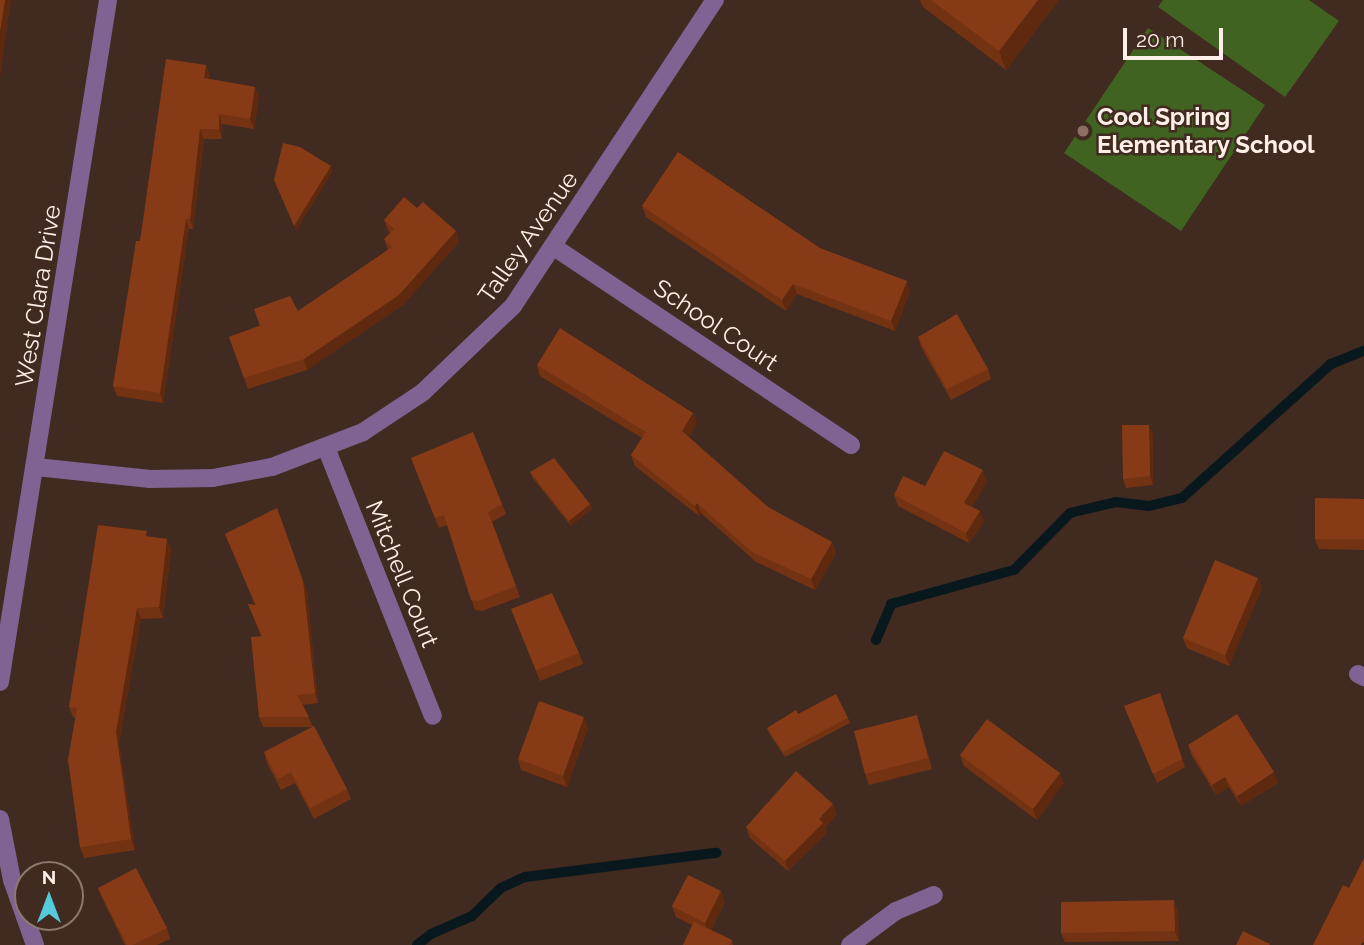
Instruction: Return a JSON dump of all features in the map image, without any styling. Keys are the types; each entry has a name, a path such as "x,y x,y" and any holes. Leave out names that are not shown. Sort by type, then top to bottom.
{"street":[{"name":"West Clara Drive","path":"0,682 108,0"},
{"name":"Talley Avenue","path":"36,467 150,479 213,478 272,467 327,450 422,393 475,347 513,306 715,0"},
{"name":"School Court","path":"554,247 851,445"},
{"name":"Mitchell Court","path":"327,450 433,716"},
{"path":"0,819 12,880 35,945"},
{"path":"850,945 896,911 934,895"}],"green space":[{"path":"1163,0 1309,0 1339,21 1285,97 1158,7"},
{"path":"1148,28 1265,105 1181,231 1064,153"}],"building":[{"path":"0,0 5,0 0,32"},
{"path":"931,0 1038,0 999,51"},
{"path":"166,59 206,65 204,78 255,87 250,119 219,114 219,129 200,129 190,219 186,219 160,393 113,386 136,241 140,241"},
{"path":"283,143 300,147 331,166 294,226 274,180"},
{"path":"678,152 820,248 907,281 891,321 793,284 782,300 642,206"},
{"path":"404,197 417,208 423,202 456,231 399,295 304,359 244,378 229,337 260,326 254,309 290,296 298,311 392,247 384,239 394,229 384,220"},
{"path":"957,314 988,369 947,389 918,337"},
{"path":"560,328 693,413 682,431 768,507 832,542 811,579 752,552 697,503 695,506 631,455 646,432 537,365"},
{"path":"1122,425 1149,425 1150,476 1123,479"},
{"path":"473,432 502,504 488,512 516,586 478,601 471,600 444,515 435,518 411,458"},
{"path":"944,451 983,470 964,503 980,511 966,533 894,495 903,476 925,486"},
{"path":"554,458 590,504 569,521 530,472"},
{"path":"1315,498 1364,499 1364,539 1315,539"},
{"path":"277,508 303,581 315,693 297,695 309,717 259,717 251,637 262,636 248,604 256,605 225,534"},
{"path":"98,525 147,531 146,536 167,539 159,607 137,608 116,732 131,839 80,847 68,760 77,708 69,707"},
{"path":"1215,560 1258,578 1225,655 1183,638"},
{"path":"552,593 579,653 536,670 511,609"},
{"path":"1160,693 1182,759 1153,774 1124,706"},
{"path":"836,694 848,718 783,752 767,728 796,710 798,714"},
{"path":"539,701 584,717 563,776 518,759"},
{"path":"1237,714 1274,772 1237,796 1225,777 1212,785 1188,745"},
{"path":"917,715 928,758 865,774 854,731"},
{"path":"987,719 1060,773 1033,809 960,755"},
{"path":"314,726 347,789 310,808 291,772 278,779 264,752"},
{"path":"796,771 833,804 819,819 823,823 785,861 746,827"},
{"path":"1364,858 1364,943 1313,945 1343,885 1349,888"},
{"path":"136,868 167,928 127,945 98,888"},
{"path":"688,875 721,891 705,923 672,906"},
{"path":"1174,900 1175,931 1061,933 1061,902"},
{"path":"694,922 732,940 729,945 683,945"},
{"path":"1243,931 1270,944 1236,945"}],"waterway":[{"path":"876,640 891,604 1014,570 1070,513 1116,502 1149,506 1182,498 1331,364 1364,351"},
{"path":"417,945 431,934 472,916 501,888 525,877 716,853"}],"place":[{"name":"Cool Spring Elementary School","path":"1083,131"}]}
